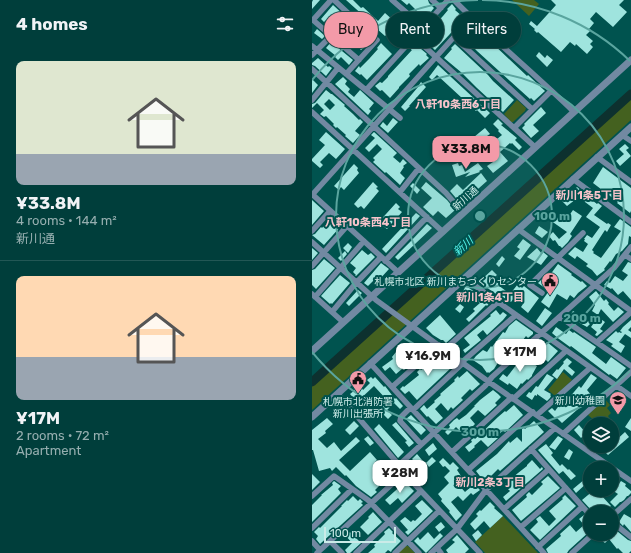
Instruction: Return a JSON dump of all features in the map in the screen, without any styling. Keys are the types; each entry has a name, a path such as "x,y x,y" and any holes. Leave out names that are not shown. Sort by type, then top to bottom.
{"street":[{"path":"324,30 313,20 332,0 377,40 346,74"},
{"path":"392,0 405,12"},
{"path":"432,0 441,8"},
{"path":"437,12 448,0"},
{"path":"454,0 465,12"},
{"path":"398,272 312,194 452,39"},
{"path":"312,55 314,48 324,41"},
{"path":"314,48 400,118"},
{"path":"345,48 359,60"},
{"path":"366,90 404,48"},
{"path":"426,48 535,147"},
{"path":"466,48 532,109"},
{"path":"504,48 574,112"},
{"name":"新川通","path":"312,351 344,322 374,298 398,272 631,60"},
{"path":"312,100 338,68"},
{"path":"312,69 446,193 463,213"},
{"path":"514,128 551,90"},
{"path":"312,112 443,232"},
{"path":"312,417 338,394 409,324 464,278 631,127"},
{"path":"622,135 631,141"},
{"path":"597,157 631,182"},
{"path":"400,192 419,168"},
{"path":"573,179 631,222"},
{"path":"312,231 330,211"},
{"path":"332,312 356,283 427,217"},
{"path":"312,266 347,226"},
{"path":"518,230 631,311 597,342"},
{"path":"542,293 530,285 583,233"},
{"path":"344,322 314,296 364,241"},
{"path":"312,242 374,298 444,350 631,481"},
{"path":"399,465 489,382 492,377 614,268 631,247"},
{"path":"625,255 631,259"},
{"path":"464,278 631,396"},
{"path":"444,350 498,302"},
{"path":"422,444 400,421 401,417 412,409 516,314"},
{"path":"560,316 631,366"},
{"path":"392,387 438,345"},
{"path":"452,452 566,351"},
{"path":"370,363 544,553"},
{"path":"468,470 590,368"},
{"path":"563,434 631,372"},
{"path":"338,394 399,465 404,473 480,553"},
{"path":"431,553 457,529 486,490 555,428"},
{"path":"531,449 582,507 538,547"},
{"path":"504,509 549,469"},
{"path":"312,541 318,552 404,473"},
{"path":"312,496 334,476 371,503 419,553"},
{"path":"521,527 566,488"},
{"path":"312,528 352,489"},
{"path":"356,553 421,491"},
{"path":"619,510 631,499"},
{"path":"395,553 440,511"},
{"path":"619,528 631,537"},
{"path":"330,541 342,553"},
{"path":"572,553 585,541"},
{"path":"436,548 441,553"}],"green space":[{"path":"512,0 534,0 539,4 529,16"},
{"path":"631,96 631,120 312,410 312,386"},
{"path":"517,100 526,108 525,111 513,122 511,122 504,114"},
{"path":"563,372 572,380 555,396 548,390"},
{"path":"605,399 610,405 607,408 611,413 609,417 590,417 588,415"},
{"path":"503,516 538,553 485,553 475,542"},
{"path":"408,546 415,553 398,553"}],"building":[{"path":"313,0 320,0 312,9 312,2"},
{"path":"346,0 353,0 361,8 363,7 368,12 359,12"},
{"path":"401,0 428,0 434,8 431,12 418,12 409,3 407,5"},
{"path":"551,0 624,0 619,5 627,12 613,27 596,12 590,19 594,23 589,29 591,30 586,35 593,41 590,44 593,47 587,54 576,44 575,46 570,42 561,52 538,32 537,33 529,24 531,21 537,26 556,5"},
{"path":"452,4 457,12 452,12 452,32 444,40 444,15 448,10 447,9"},
{"path":"333,5 341,12 327,12"},
{"path":"385,13 386,35 385,36 378,30 378,21"},
{"path":"317,29 324,35 324,37 322,39 314,33"},
{"path":"381,43 392,54 367,80 355,71 369,59 378,49"},
{"path":"326,48 338,48 353,60 349,65 341,57 338,60 335,57 336,56"},
{"path":"412,48 420,48 427,54 426,55 429,58 420,66 419,64 409,74 410,76 390,98 382,90 380,91 375,86 380,82 382,83 388,77"},
{"path":"451,48 459,48 514,100 503,112 444,58 452,49"},
{"path":"474,48 497,48 545,91 534,101 531,98 530,99"},
{"path":"539,52 545,58 547,55 553,60 547,67 536,56"},
{"path":"318,58 328,67 329,66 332,68 326,76 312,65 312,63"},
{"path":"438,65 490,113 485,118 437,75 432,80 429,77"},
{"path":"343,77 347,81 345,84 350,89 348,92 354,97 360,90 374,103 369,109 371,111 368,115 335,84"},
{"path":"312,79 318,85 312,93"},
{"path":"421,82 426,87 405,111 401,107"},
{"path":"326,90 332,94 363,122 355,131 360,135 353,143 345,136 346,135 333,125 334,124 326,116 324,117 320,114 324,110 317,103 312,108 312,104 315,103","holes":["329,99 335,105 330,110 324,104"]},
{"path":"541,107 546,113 533,125 539,131 531,138 522,128 525,125 524,124"},
{"path":"393,118 398,122 388,133 380,126 383,122 387,126"},
{"path":"498,119 503,124 501,125 517,138 515,140 522,147 519,150 512,143 510,143 500,152 508,161 493,173 487,166 493,162 479,147 481,145 474,137 485,128 490,134 487,136 492,143 502,135 493,124"},
{"path":"326,132 345,149 336,159 329,153 320,162 323,165 320,168 312,161 312,159 325,145 319,140"},
{"path":"374,132 397,153 393,157 400,163 403,159 407,163 403,166 404,167 400,173 405,178 400,185 373,162 375,160 373,158 382,149 377,144 369,152 365,148 375,138 371,135"},
{"path":"625,144 629,148 626,150 631,156 620,166 616,161 624,154 619,149"},
{"path":"458,163 459,166 462,165 465,172 478,163 483,169 479,171 480,172 465,177 470,172 456,177 452,165"},
{"path":"354,164 358,168 357,170 359,173 344,190 341,187 339,190 334,186"},
{"path":"603,167 631,188 630,213 593,183"},
{"path":"481,173 487,181 461,204 450,191 457,184 463,190"},
{"path":"373,182 378,187 376,188 379,191 364,209 361,206 358,208 354,204"},
{"path":"426,182 447,200 455,210 446,218 438,211 433,216 423,207 432,198 421,188"},
{"path":"413,183 420,190 417,194 410,186"},
{"path":"577,187 584,193 567,206 562,201"},
{"path":"584,194 602,206 594,215 611,225 607,232 605,230 592,250 594,252 593,253 601,258 621,231 614,227 620,219 631,227 631,237 629,236 628,244 622,251 616,254 604,269 605,270 597,276 586,266 588,264 577,256 575,259 568,254 575,247 583,252 588,244 584,241 584,239 587,235 592,238 600,227 586,217 593,208 581,199"},
{"path":"312,200 324,211 312,225"},
{"path":"396,203 400,207 398,209 402,212 387,229 383,226 381,229 376,225"},
{"path":"573,210 582,216 570,234 572,236 562,248 549,236 553,232 559,239 567,232 547,218 550,213 558,218 560,216 566,220"},
{"path":"416,213 420,216 386,253 382,249"},
{"path":"331,217 341,226 324,245 312,235 315,234 321,227 322,228"},
{"path":"427,224 432,228 398,260 395,257"},
{"path":"539,226 548,232 542,238 535,233"},
{"path":"523,239 531,245 520,260 514,256 520,249 517,247"},
{"path":"348,243 352,247 348,253 343,248"},
{"path":"312,248 318,253 312,260"},
{"path":"537,248 542,254 543,252 548,256 541,265 527,257"},
{"path":"362,250 368,255 371,253 375,257 355,276 356,275 353,272 356,268 350,263"},
{"path":"345,251 347,254 341,261 338,258"},
{"path":"502,256 505,259 499,267 496,264"},
{"path":"324,259 335,268 316,289 312,285 312,270 315,269"},
{"path":"628,262 631,263 631,300 623,291 618,295 612,288 611,289 604,285 607,281 610,283 615,276 623,281 628,275 622,271"},
{"path":"381,263 389,269 378,281 375,279 368,286 364,283"},
{"path":"558,264 587,286 574,298 570,295 567,300 557,294 549,308 541,302 549,291 538,283 548,273 550,275"},
{"path":"492,270 497,275 492,279 499,283 498,285 510,294 518,284 522,288 524,286 539,298 528,313 521,307 523,304 514,298 511,302 501,296 500,297 482,284 483,283 481,280"},
{"path":"340,275 350,283 332,304 330,304 321,296"},
{"path":"466,286 490,302 469,322 466,319 475,311 473,309 480,303 463,291"},
{"path":"358,290 362,293 349,306 346,303"},
{"path":"596,291 604,301 606,299 614,311 618,307 624,312 613,322 601,309 598,315 592,311 595,305 589,297"},
{"path":"460,304 464,307 460,313 455,309"},
{"path":"545,308 552,313 542,326 536,321"},
{"path":"496,310 500,315 503,312 507,315 487,335 483,330 477,335 481,340 465,353 463,350 470,345 464,338 491,316 490,315"},
{"path":"573,311 591,323 587,327 569,317"},
{"path":"440,315 456,334 446,343 433,335 426,328"},
{"path":"598,317 605,322 600,329 603,331 597,336 595,335 597,332 591,327"},
{"path":"516,320 533,332 533,334 528,338 526,336 516,349 514,347 509,354 506,351 494,369 487,373 482,366 473,360 483,350 487,352 503,332 505,333 509,326"},
{"path":"631,320 631,327 628,330 631,332 631,338 625,334 619,342 625,346 621,353 611,346 613,344 606,340 616,331 621,333 622,332 620,331 623,327"},
{"path":"556,327 566,334 569,330 573,333 574,332 596,347 592,353 606,364 611,357 626,368 617,379 610,374 609,375 552,333"},
{"path":"547,342 558,351 548,362 541,355 540,356 535,353 539,347 542,349"},
{"path":"425,343 430,348 424,353 420,347"},
{"path":"405,348 408,351 401,357 409,366 396,374 390,367 385,371 382,367 393,359 392,357 396,352 398,354"},
{"path":"439,353 453,366 417,400 409,391 405,394 400,389 419,375 417,372 420,369 425,368"},
{"path":"531,355 535,358 532,363 537,366 532,376 522,384 521,383 517,389 509,383 508,385 499,379 503,374 507,377 517,364 520,366 525,359 527,361"},
{"path":"567,358 572,362 568,366 575,372 572,376 564,369 557,379 552,375"},
{"path":"467,371 480,384 472,391 470,389 461,398 463,400 453,409 451,407 448,411 441,403 435,409 443,418 436,424 420,409 424,405 427,409 435,402 434,401 441,395 440,394 455,381 454,380 458,376 459,378"},
{"path":"547,374 554,378 544,390 551,394 550,398 547,401 537,394 537,396 535,395 532,400 526,396 529,392 531,393 536,386 538,387"},
{"path":"591,374 597,378 587,390 592,396 562,423 548,411 552,408 555,411 560,404 562,406 579,386 581,388"},
{"path":"371,377 373,379 375,377 384,387 385,386 395,399 396,398 403,406 400,409 394,403 387,410 392,415 388,419 378,409 387,400 374,386 357,402 350,394 355,390 356,392 361,387 363,390 370,383 367,380"},
{"path":"493,390 501,397 495,403 497,405 485,416 478,410 470,418 475,424 464,435 456,427 448,435 445,432 454,420 457,418 459,420 466,415 480,400"},
{"path":"514,405 523,415 505,432 503,430 497,437 498,438 488,447 481,440 469,452 465,447 472,442 471,440 474,438 475,439 498,417"},
{"path":"411,415 426,430 421,435 406,419"},
{"path":"327,418 333,424 325,431 326,433 318,439 327,448 334,442 341,451 356,437 360,441 339,460 350,471 370,452 377,460 374,463 379,468 377,470 385,480 375,490 377,492 371,497 356,486 336,467 332,471 330,468 319,471 312,450 312,430"},
{"path":"631,418 631,431 625,427"},
{"path":"354,421 359,426 350,435 345,430"},
{"path":"534,421 544,432 500,471 498,469 489,478 490,480 486,484 476,471 497,454 509,441 510,443 517,437 522,442 522,429 525,429"},
{"path":"396,422 414,443 409,447 405,442 407,441 392,425"},
{"path":"379,424 404,452 398,458 374,429"},
{"path":"579,425 583,430 583,436 581,438 574,430"},
{"path":"625,432 629,437 619,446 619,438"},
{"path":"368,436 374,443 370,446 364,439"},
{"path":"558,436 563,439 555,450 549,447"},
{"path":"433,443 437,449 429,456 425,450"},
{"path":"546,444 553,453 551,455 560,466 562,464 576,476 571,480 563,471 559,474 538,450"},
{"path":"569,449 573,452 569,460 564,457"},
{"path":"417,454 422,460 417,464 412,459"},
{"path":"432,457 436,461 429,467 426,463"},
{"path":"443,458 450,465 453,462 459,468 457,470 461,476 455,481 465,492 474,484 480,490 473,495 471,493 463,501 458,496 451,502 462,515 456,521 441,501 442,499 438,494 449,483 444,477 450,471 445,466 443,467 439,462"},
{"path":"532,460 540,469 542,467 543,469 506,501 503,497 510,491 504,485"},
{"path":"413,464 427,480 422,485 407,469"},
{"path":"312,474 320,482 312,490"},
{"path":"548,476 560,488 521,521 512,510 527,497 526,495 529,492 532,495 543,484 541,482"},
{"path":"334,481 341,486 338,489 341,493 312,522 312,505 333,485 332,483"},
{"path":"583,481 583,487 576,493 573,489"},
{"path":"621,481 626,484 625,486 631,491 631,493 617,505 613,505 610,502 615,497 619,497 619,484"},
{"path":"405,482 414,491 402,503 398,498 390,505 385,500"},
{"path":"565,495 576,506 540,540 530,530 538,522 536,519 540,516 549,526 556,519 549,511 563,499 562,498"},
{"path":"353,496 358,501 360,499 363,502 361,503 363,505 320,544 316,539 318,536 314,532"},
{"path":"586,497 603,497 610,505 587,505 582,500"},
{"path":"422,500 433,511 408,535 405,532 408,530 400,521 405,517 411,522 413,520 415,521 422,514 415,506"},
{"path":"490,502 503,516 490,528 484,521 475,530 470,524 478,516 476,514"},
{"path":"373,512 382,522 368,535 360,527"},
{"path":"624,514 631,518 631,532 624,524 623,526 619,522"},
{"path":"583,516 583,524 579,519"},
{"path":"441,522 445,527 439,532 435,527"},
{"path":"570,525 576,532 583,526 583,537 567,553 548,553 546,549 561,536 560,534"},
{"path":"389,528 401,541 391,552 388,550 385,553 368,553 375,547 374,545"},
{"path":"478,530 482,535 476,541 472,535"},
{"path":"350,532 361,543 350,553 347,553 345,550 352,543 346,536"},
{"path":"428,532 434,539 440,533 443,536 426,553 414,541 418,537 420,540"},
{"path":"619,533 631,541 631,551 629,553 623,553 618,548 617,549 611,541 619,541"},
{"path":"457,535 469,549 465,553 448,553 446,550 455,542 452,540"}],"waterway":[{"name":"新川","path":"312,382 631,94"}],"place":[{"name":"札幌市北区 新川まちづくりセンター","path":"550,296"},
{"name":"札幌市北消防署 新川出張所","path":"358,394"},
{"name":"新川幼稚園","path":"618,415"}],"district":[{"name":"八軒10条西6丁目","path":"458,104"},
{"name":"新川1条5丁目","path":"589,195"},
{"name":"八軒10条西4丁目","path":"368,222"},
{"name":"新川1条4丁目","path":"490,297"},
{"name":"新川2条3丁目","path":"490,482"}]}
